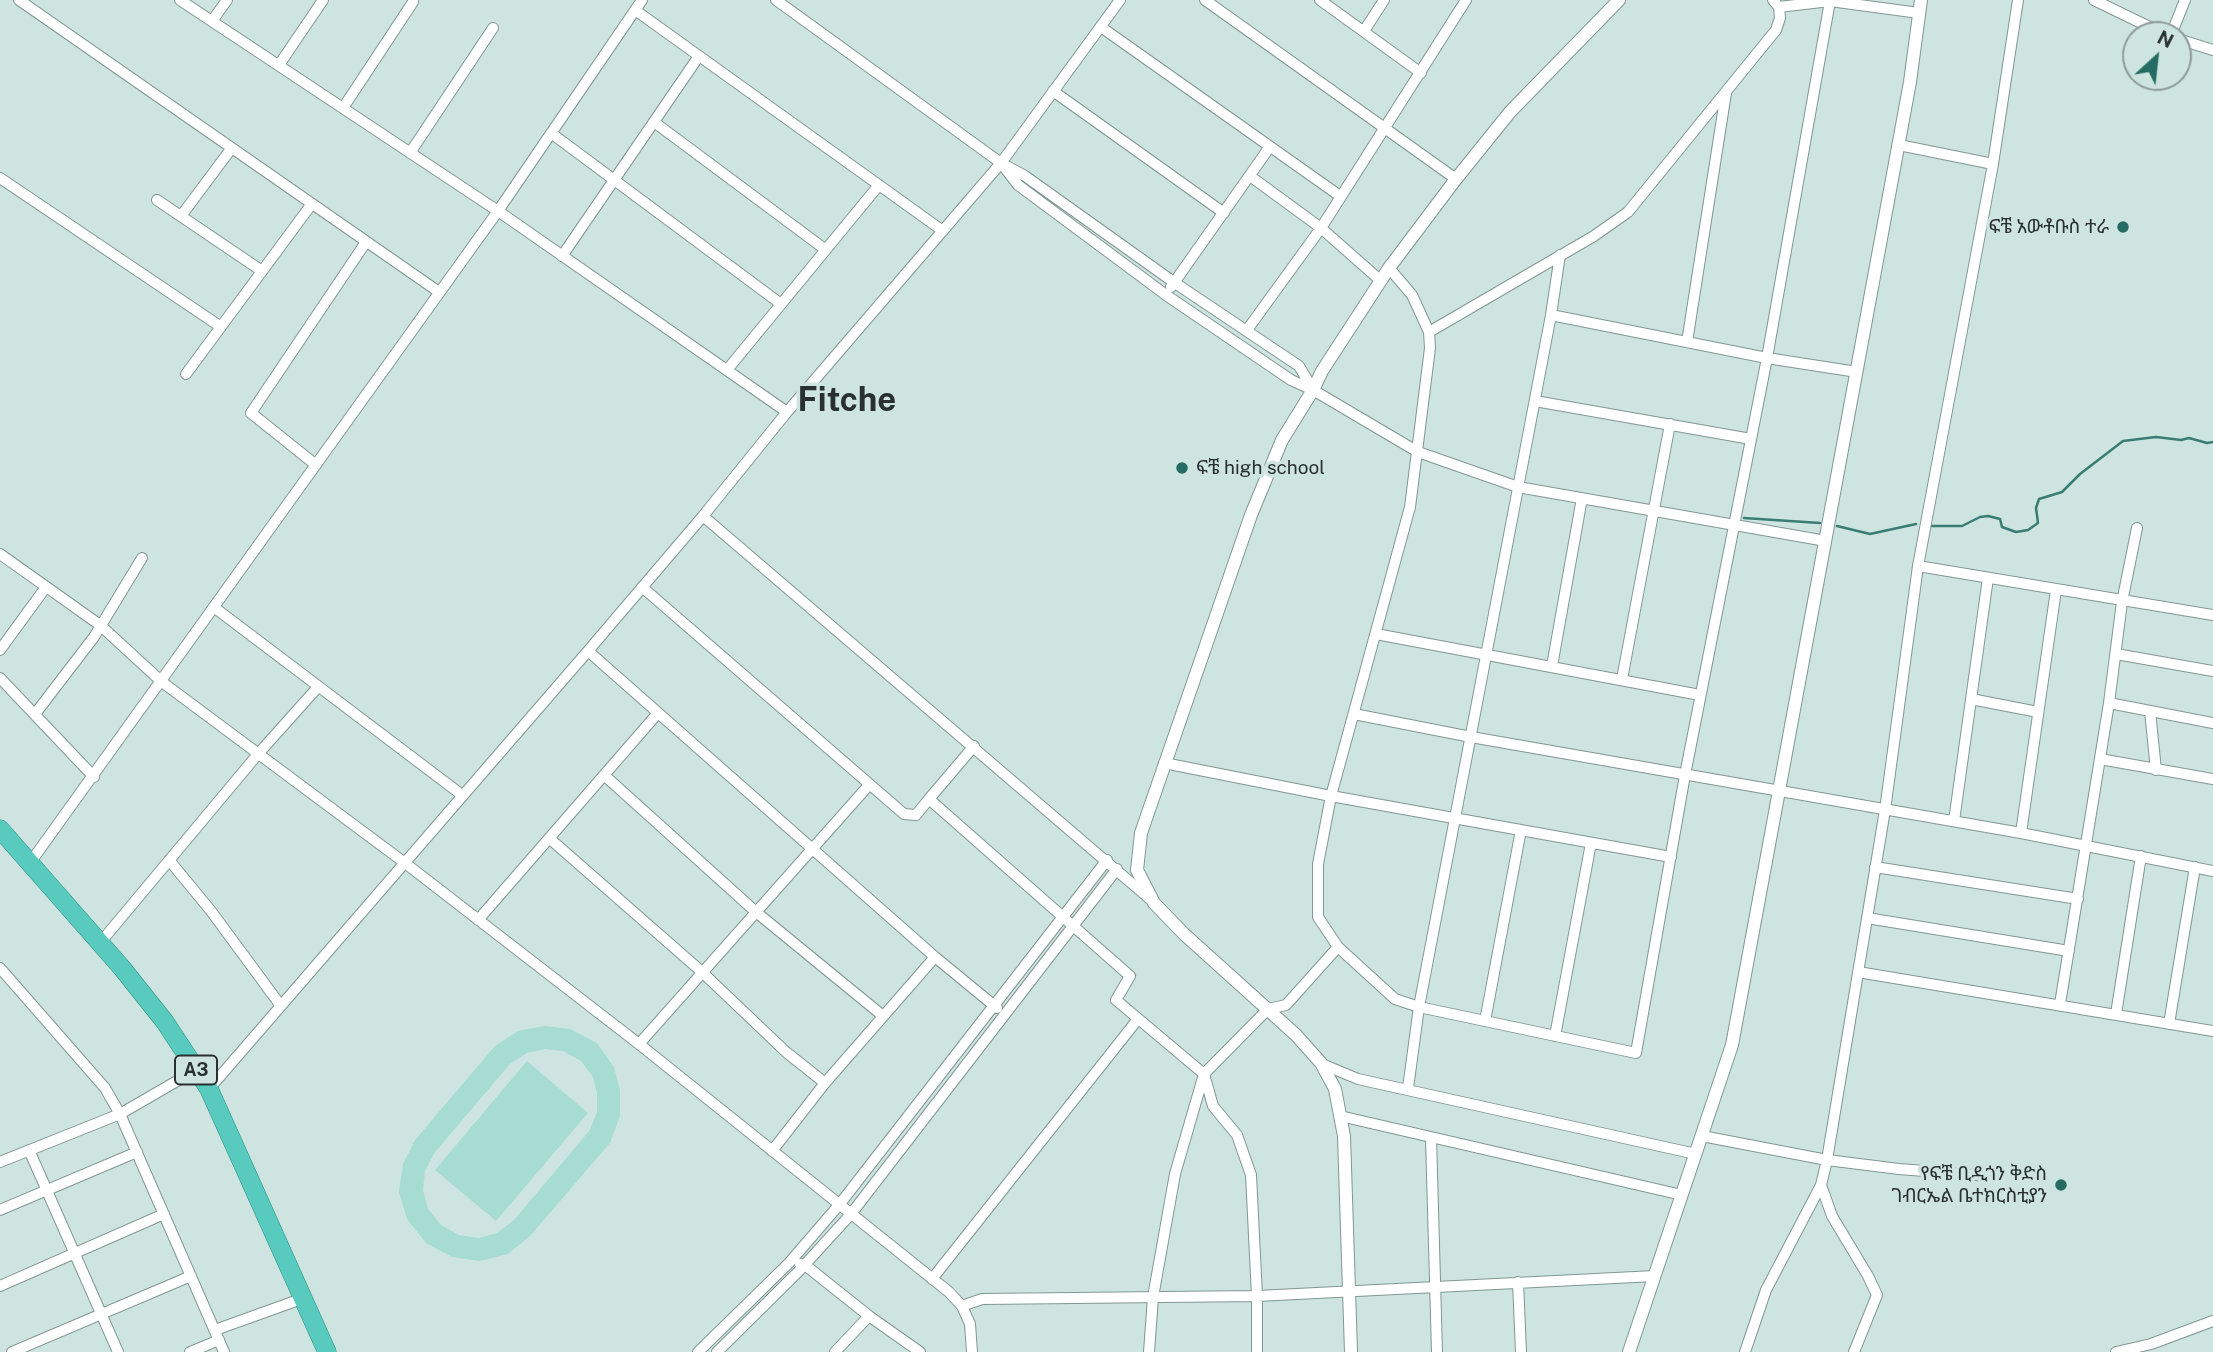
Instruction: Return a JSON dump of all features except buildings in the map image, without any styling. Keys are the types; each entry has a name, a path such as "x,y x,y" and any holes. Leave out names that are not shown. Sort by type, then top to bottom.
{"highway":[{"name":"A3","path":"3,838 30,863 165,1022 209,1089 327,1352"}],"street":[{"path":"19,0 439,292"},
{"path":"180,0 498,211 787,412"},
{"path":"212,21 227,0"},
{"path":"279,65 323,0"},
{"path":"30,863 498,211 642,0"},
{"path":"776,0 1001,163 1025,176 1175,283 1299,366 1313,390"},
{"path":"209,1089 588,651 787,412 1001,163 1119,0"},
{"path":"1205,0 1456,178"},
{"path":"1320,0 1421,73"},
{"path":"1364,32 1384,0"},
{"path":"1247,330 1321,228 1466,0"},
{"path":"1745,1352 1766,1290 1821,1185 1827,1160 1885,810 1917,566 1993,164 2018,0"},
{"path":"2094,0 2139,21"},
{"path":"2175,21 2185,0"},
{"path":"1389,268 1412,295 1429,332 1430,348 1410,507 1331,796 1318,864 1318,917 1338,947 1395,999 1419,1007 1636,1053 1700,695 1767,358 1830,1"},
{"path":"1429,332 1594,236 1628,212 1776,30 1780,18 1776,4 1830,1 1920,6 1899,145 1732,1045 1629,1352"},
{"path":"343,108 413,2"},
{"path":"1154,903 1137,870 1141,832 1251,515 1282,440 1322,371 1389,268 1456,178 1510,112 1612,2"},
{"path":"635,10 943,230"},
{"path":"410,153 493,27"},
{"path":"1101,27 1340,196"},
{"path":"2192,43 2213,50"},
{"path":"562,256 699,56"},
{"path":"1054,92 1224,213"},
{"path":"1687,342 1726,93"},
{"path":"654,122 826,250"},
{"path":"551,133 781,304"},
{"path":"1899,145 1993,164"},
{"path":"1166,295 1269,148"},
{"path":"181,216 231,149"},
{"path":"1001,163 1018,185 1166,295 1291,380 1313,390 1418,452 1518,487 1826,541"},
{"path":"1250,176 1321,228 1381,281"},
{"path":"0,178 221,327"},
{"path":"727,370 879,184"},
{"path":"157,200 262,271"},
{"path":"186,374 311,205"},
{"path":"316,465 251,413 366,242"},
{"path":"1408,1088 1419,1007 1535,401 1560,255"},
{"path":"1551,315 1857,373"},
{"path":"1535,401 1751,439"},
{"path":"1622,679 1670,424"},
{"path":"1552,666 1583,498"},
{"path":"703,516 1107,860 1268,1009 1322,1064 1335,1090 1344,1136 1351,1352"},
{"path":"2060,1004 2101,759 2122,602 2137,528"},
{"path":"0,554 100,625 162,682 405,863 639,1044 932,1279 962,1306 970,1324 972,1352"},
{"path":"34,714 94,637 142,558"},
{"path":"1917,566 2213,615"},
{"path":"1954,821 1988,579"},
{"path":"0,650 46,587"},
{"path":"642,587 904,814 916,815 974,746"},
{"path":"2021,833 2056,590"},
{"path":"215,608 462,795"},
{"path":"1376,634 1700,695"},
{"path":"588,651 935,957 1004,1014"},
{"path":"2116,654 2213,671"},
{"path":"0,678 94,777"},
{"path":"100,943 258,754 318,687"},
{"path":"1971,699 2038,712"},
{"path":"2109,704 2213,723"},
{"path":"2150,711 2156,770"},
{"path":"478,920 658,713"},
{"path":"1354,714 2213,870"},
{"path":"2101,759 2213,779"},
{"path":"1164,763 1454,819 1671,857"},
{"path":"604,775 757,912 883,1016"},
{"path":"639,1044 869,786"},
{"path":"929,799 1130,976 1116,1000 1203,1074 1213,1106 1237,1135 1251,1175 1257,1352"},
{"path":"1485,1021 1521,830"},
{"path":"549,838 702,972 786,1052 825,1083"},
{"path":"1555,1036 1591,843"},
{"path":"2116,1014 2141,856"},
{"path":"169,860 211,911 281,1006"},
{"path":"698,1352 789,1263 839,1205 1107,860"},
{"path":"1875,867 2078,899"},
{"path":"2169,1024 2195,867"},
{"path":"717,1352 805,1265 851,1214 1117,869"},
{"path":"1867,918 2069,950"},
{"path":"1150,1352 1153,1297 1175,1174 1203,1074 1268,1009 1286,1005 1338,947"},
{"path":"772,1151 825,1083 935,957"},
{"path":"0,968 105,1088 120,1114 224,1352"},
{"path":"1858,972 2213,1031"},
{"path":"932,1279 1138,1019"},
{"path":"1322,1064 1358,1079 1696,1154"},
{"path":"0,1162 120,1114 196,1070"},
{"path":"1340,1116 1682,1195"},
{"path":"1702,1136 1827,1160 1989,1176"},
{"path":"1431,1138 1437,1352"},
{"path":"29,1150 118,1352"},
{"path":"0,1210 136,1152"},
{"path":"1821,1185 1832,1216 1877,1295 1854,1352"},
{"path":"0,1286 164,1214"},
{"path":"789,1263 805,1265 920,1352"},
{"path":"12,1352 191,1276"},
{"path":"962,1306 982,1299 1257,1296 1655,1276"},
{"path":"1518,1282 1521,1352"},
{"path":"190,1352 217,1335 304,1298"},
{"path":"837,1352 869,1316"},
{"path":"2116,1352 2151,1344 2213,1321"}],"green space":[{"path":"544,1026 570,1029 597,1043 614,1067 620,1090 620,1116 610,1143 530,1236 508,1254 480,1261 452,1257 426,1243 407,1219 399,1192 403,1164 415,1140 495,1046 518,1031","holes":["545,1049 563,1051 581,1061 593,1077 597,1093 597,1112 590,1130 514,1220 497,1233 479,1238 459,1235 441,1225 428,1209 423,1190 425,1171 435,1152 510,1064 527,1053"]},
{"path":"527,1061 588,1113 496,1221 435,1170"}],"waterway":[{"path":"1930,526 1962,526 1988,516 2000,519 2002,527 2016,532 2028,530 2038,523 2036,508 2039,499 2062,492 2080,474 2123,441 2156,437 2213,442"},
{"path":"1744,518 1820,523"},
{"path":"1837,526 1870,534 1916,524"}],"place":[{"name":"ፍቼ አውቶቡስ ተራ","path":"2123,227"},
{"name":"ፍቼ high school","path":"1182,468"},
{"name":"የፍቼ ቢዲጎን ቅድስ ገብርኤል ቤተክርስቲያን","path":"2061,1185"}],"district":[{"name":"Fitche","path":"847,401"}]}
